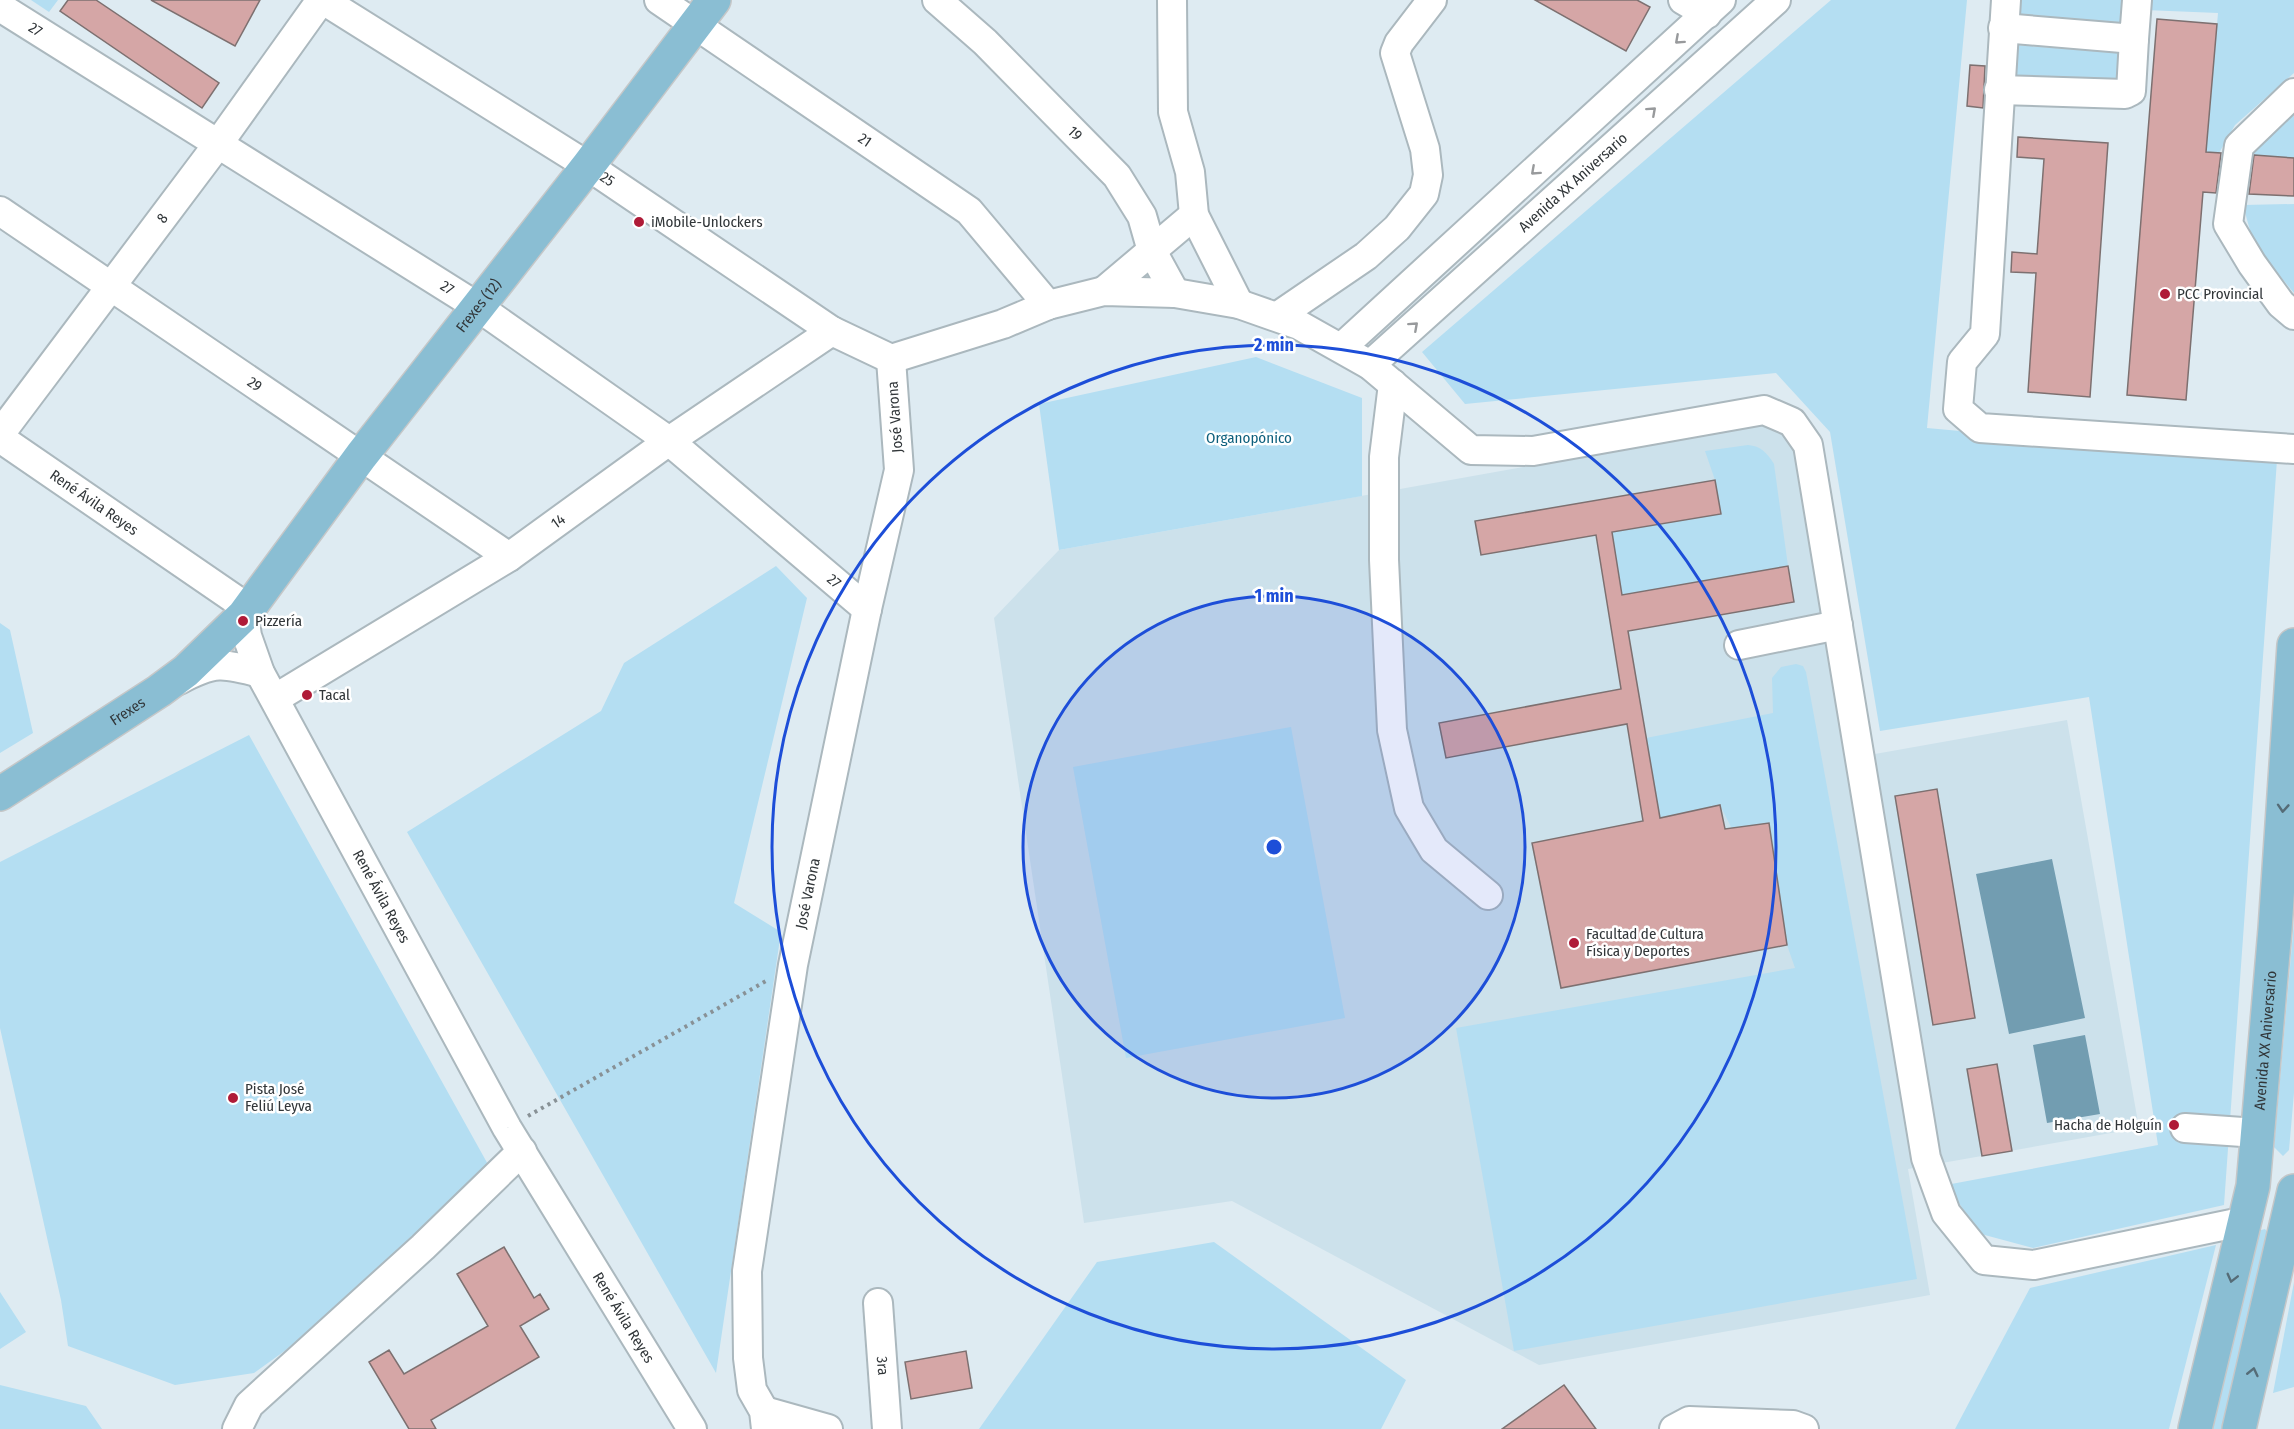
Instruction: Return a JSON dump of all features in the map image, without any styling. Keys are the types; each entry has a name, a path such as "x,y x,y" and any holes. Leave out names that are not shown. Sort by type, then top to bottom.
{"main road":[{"name":"Frexes (12)","path":"244,615 362,456 705,12"},
{"name":"Frexes","path":"0,794 159,691 186,671 244,615"},
{"name":"Avenida XX Aniversario","path":"2195,1429 2253,1186 2275,929 2294,645"},
{"path":"2253,1186 2294,1178"},
{"path":"2246,1221 2293,1203"},
{"path":"2240,1429 2293,1203"}],"street":[{"name":"8","path":"0,434 218,144 322,0"},
{"name":"25","path":"322,0 588,166 832,331 891,359"},
{"name":"21","path":"659,0 705,12 969,211 1048,305"},
{"name":"19","path":"937,0 985,42 1117,176 1142,216 1152,251 1174,293"},
{"path":"1172,0 1173,112 1190,172 1194,215 1239,304"},
{"path":"1278,316 1366,256 1397,228 1424,194 1428,175 1425,149 1395,53 1399,43 1432,0"},
{"path":"1683,0 1714,7"},
{"name":"Avenida XX Aniversario","path":"1370,365 1776,0"},
{"path":"2006,0 1986,334 1962,362 1958,409 1980,428 2294,449"},
{"path":"1999,90 2125,94 2131,91 2137,0"},
{"name":"27","path":"0,7 478,306 669,441 867,609"},
{"path":"1341,348 1714,7"},
{"path":"2004,28 2134,39"},
{"path":"2294,93 2239,146 2228,224 2252,264 2281,304 2294,315"},
{"name":"29","path":"0,211 509,557"},
{"path":"1104,291 1194,215"},
{"path":"891,359 1003,324 1048,305 1104,291 1174,293 1239,304 1278,316 1341,348 1370,365 1471,450 1533,451 1764,410 1792,422 1808,445 1926,1158 1946,1213 1984,1260 2034,1265 2246,1221"},
{"name":"14","path":"276,698 509,557 669,441 832,331"},
{"name":"José Varona","path":"765,1420 752,1390 748,1358 747,1271 793,965 867,609 899,470 891,359"},
{"path":"1393,384 1384,457 1384,560 1392,730 1409,808 1434,850 1488,895"},
{"name":"René Ávila Reyes","path":"0,438 236,600 244,615 247,636 261,673 514,1140 692,1429"},
{"path":"1738,645 1838,625"},
{"path":"159,691 206,666 232,665 261,673"},
{"path":"2186,1128 2257,1133"},
{"path":"237,1429 249,1405 423,1246 514,1140"},
{"name":"3ra","path":"878,1303 887,1429"},
{"path":"765,1420 828,1429"},
{"path":"1674,1429 1689,1421 1793,1425 1804,1429"}],"path":[{"path":"514,1140 793,965"}],"shaded area":[{"name":"Facultad de Cultura Física y Deportes","path":"1797,418 1858,757 2067,720 2139,1128 1908,1169 1930,1295 1539,1365 1232,1201 1084,1223 994,618 1059,550"},
{"path":"2052,859 2085,1018 2009,1034 1976,874"},
{"path":"2085,1035 2100,1114 2047,1123 2033,1045"}],"green space":[{"path":"31,0 58,0 49,12"},
{"path":"1831,0 1967,0 1927,428 2277,460 2224,1205 2033,1248 1981,1234 1946,1185 2158,1145 2089,697 1880,731 1830,432 1776,373 1465,404 1422,352"},
{"path":"2019,0 2127,0 2124,28 2019,20"},
{"path":"2144,0 2294,0 2294,73 2235,125 2219,153 2206,152 2218,13 2145,10"},
{"path":"2016,45 2121,53 2121,88 2015,84"},
{"path":"2294,108 2294,158 2251,155 2274,123"},
{"path":"2294,204 2294,293 2254,245 2243,205"},
{"name":"Organopónico","path":"1256,357 1362,398 1362,496 1059,550 1039,404"},
{"path":"1748,445 1763,451 1774,464 1788,566 1622,595 1612,532 1721,514 1715,480 1705,451"},
{"path":"776,566 807,598 734,903 781,932 716,1373 407,832 601,711 624,663"},
{"path":"0,623 10,630 33,733 0,753"},
{"path":"1796,664 1803,666 1806,672 1917,1279 1514,1351 1456,1028 1795,968 1787,945 1769,823 1732,829 1720,805 1660,818 1646,738 1773,713 1772,678 1781,667"},
{"path":"1291,727 1345,1018 1126,1058 1073,767"},
{"name":"Pista José Feliú Leyva","path":"249,735 490,1168 286,1350 254,1373 175,1385 68,1346 61,1300 0,1028 0,862"},
{"path":"2294,922 2294,1093 2289,1150 2283,1156 2274,1147"},
{"path":"2265,1229 2270,1236 2224,1429 2208,1429 2257,1231"},
{"path":"1214,1242 1406,1380 1381,1429 979,1429 1097,1262"},
{"path":"2216,1245 2169,1429 1955,1429 2030,1288"},
{"path":"2294,1282 2294,1387 2273,1393"},
{"path":"0,1292 26,1332 0,1349"},
{"path":"0,1385 86,1406 102,1429 0,1429"}],"building":[{"path":"68,0 96,0 219,83 202,108 60,11"},
{"path":"151,0 260,0 235,46"},
{"path":"1535,0 1637,0 1650,7 1626,51"},
{"name":"PCC Provincial","path":"2157,19 2217,24 2206,152 2221,153 2216,193 2203,192 2186,400 2127,395"},
{"path":"1970,65 1985,66 1983,108 1967,106"},
{"path":"2018,137 2108,143 2090,397 2028,392 2036,273 2011,272 2012,252 2037,254 2044,159 2017,157"},
{"path":"2254,155 2294,158 2294,196 2249,194"},
{"path":"1715,480 1721,514 1612,532 1622,595 1788,566 1794,602 1628,631 1660,818 1720,805 1725,829 1769,823 1787,945 1561,988 1532,843 1643,821 1627,724 1446,758 1439,723 1621,689 1596,535 1481,555 1475,521"},
{"path":"1937,789 1975,1018 1933,1025 1895,796"},
{"path":"1997,1064 2012,1151 1982,1156 1967,1069"},
{"path":"504,1247 534,1298 540,1294 549,1309 520,1326 539,1357 431,1420 436,1429 409,1429 369,1362 389,1350 404,1374 488,1326 457,1274"},
{"path":"966,1351 972,1388 911,1399 905,1362"},
{"path":"1564,1385 1596,1429 1502,1429"}],"place":[{"name":"iMobile-Unlockers","path":"639,222"},
{"name":"PCC Provincial","path":"2165,294"},
{"name":"Pizzería","path":"243,621"},
{"name":"Tacal","path":"307,695"},
{"name":"Facultad de Cultura Física y Deportes","path":"1574,943"},
{"name":"Pista José Feliú Leyva","path":"233,1098"},
{"name":"Hacha de Holguín","path":"2174,1125"}]}
